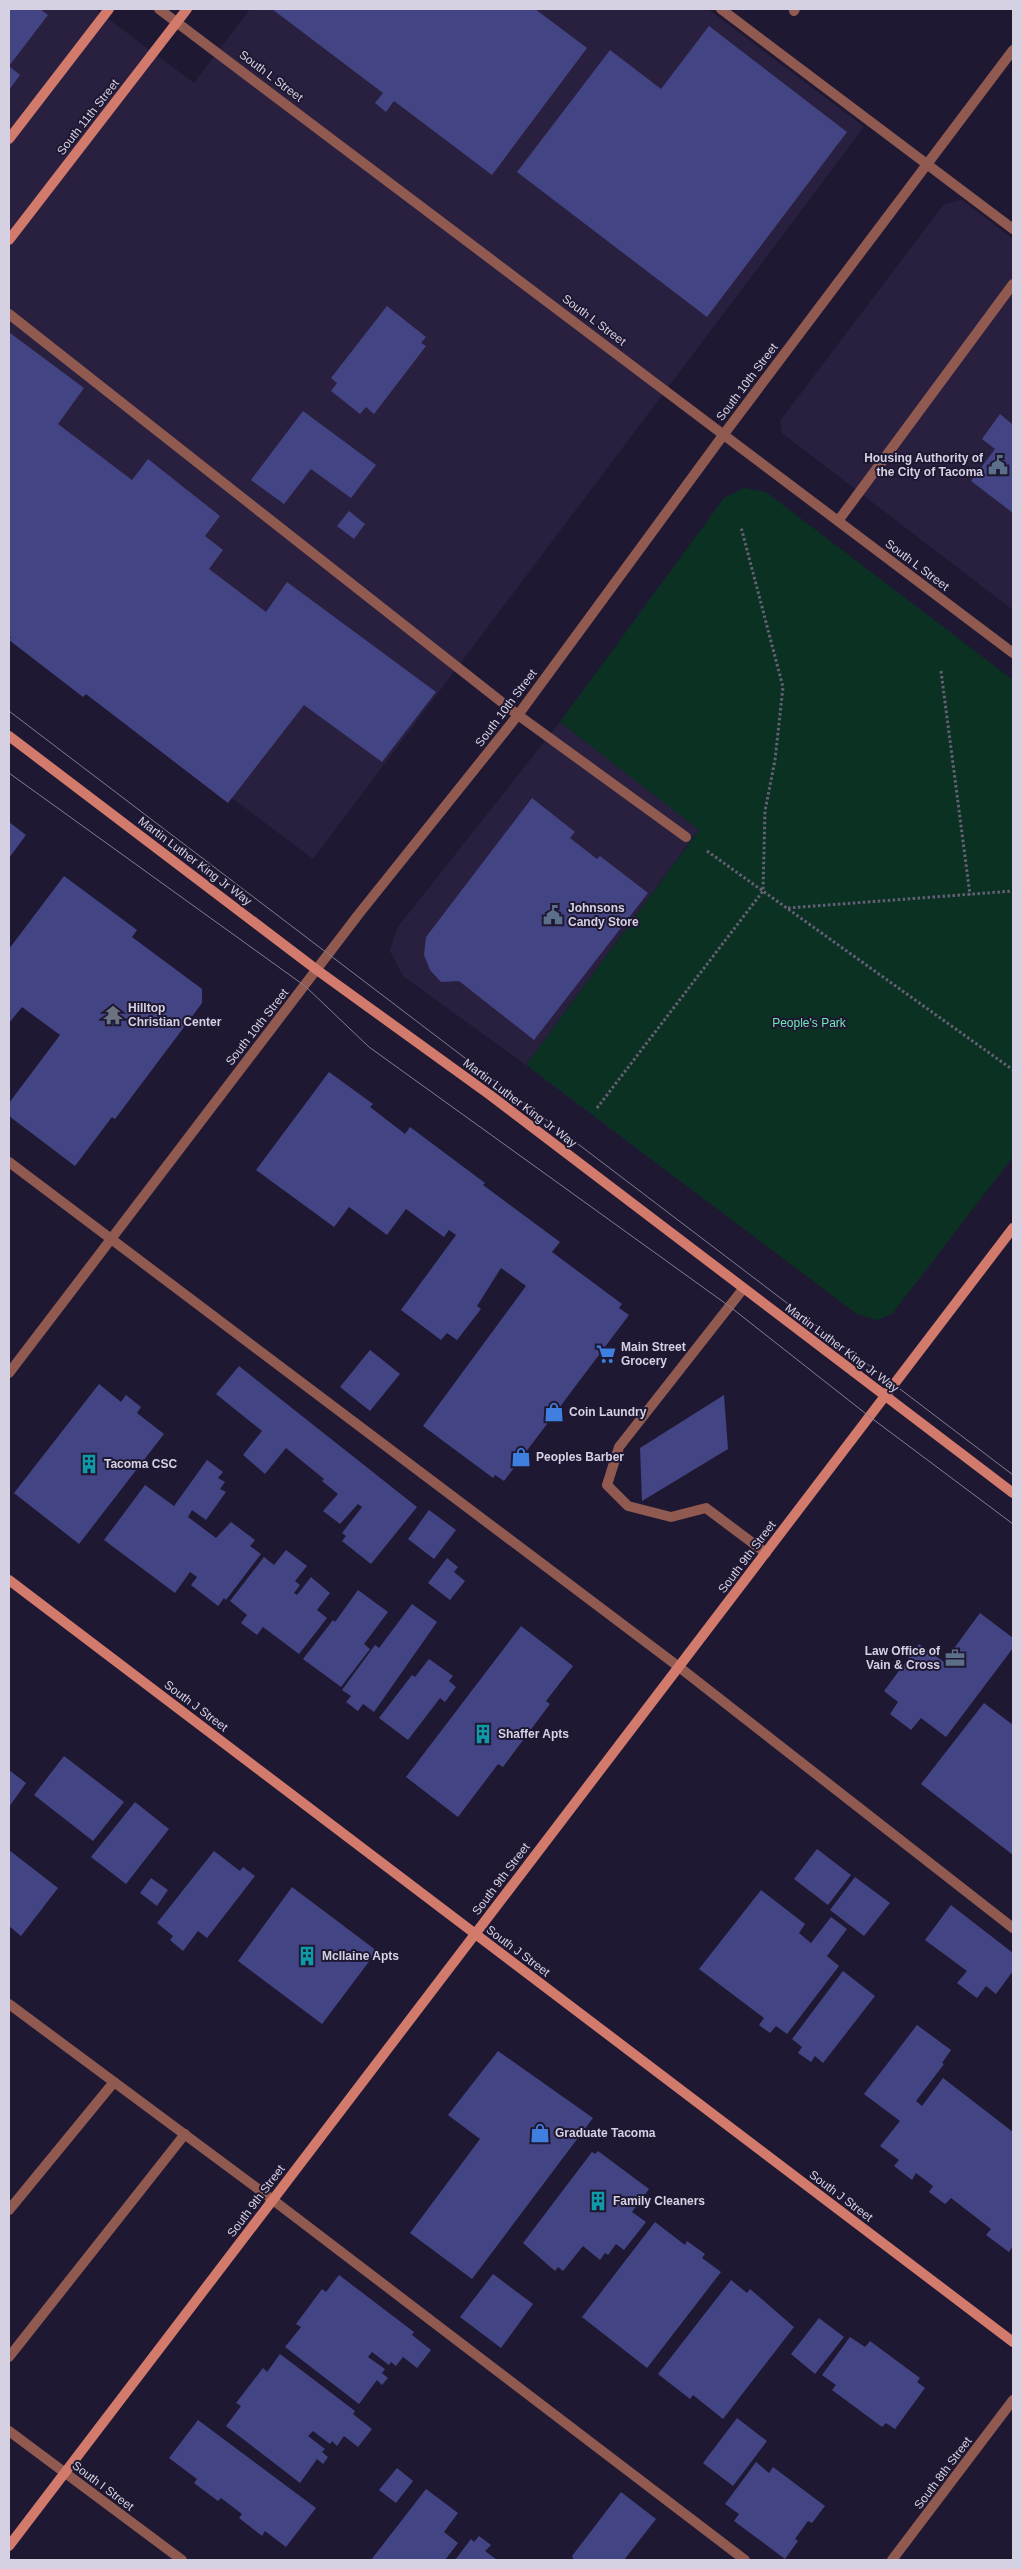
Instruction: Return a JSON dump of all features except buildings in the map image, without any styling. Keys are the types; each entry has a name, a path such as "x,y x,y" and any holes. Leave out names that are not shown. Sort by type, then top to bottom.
{"main road":[{"path":"9,139 110,9"},
{"name":"South 11th Street","path":"9,240 187,9"},
{"name":"Martin Luther King Jr Way","path":"9,736 317,970 490,1095 1013,1493"},
{"name":"South 9th Street","path":"9,2546 1013,1228"},
{"name":"South J Street","path":"9,1580 1013,2342"}],"street":[{"name":"South L Street","path":"159,9 1013,654"},
{"path":"721,9 1013,229"},
{"name":"South 10th Street","path":"9,1373 358,915 518,715 724,434 1013,50"},
{"path":"838,521 1013,284"},
{"path":"9,314 518,715 686,836"},
{"path":"9,1162 679,1667 1013,1928"},
{"path":"743,1289 619,1447 607,1485 628,1506 671,1516 706,1508 766,1553"},
{"path":"9,2004 272,2200 745,2560"},
{"path":"9,2210 114,2082"},
{"path":"9,2357 184,2134"},
{"name":"South 8th Street","path":"892,2560 1013,2400"},
{"name":"South I Street","path":"9,2431 182,2560"}],"path":[{"path":"597,1108 763,891 765,811 775,760 783,687 741,527"},
{"path":"941,671 970,894"},
{"path":"686,836 1013,1070"},
{"path":"788,908 1013,891"}],"shaded area":[{"path":"9,9 95,9 194,83 250,9 708,9 864,127 313,859 9,630"},
{"path":"962,200 1013,239 1013,610 782,433 780,421 944,204"},
{"path":"560,722 699,829 526,1065 403,976 390,951 397,928"}],"green space":[{"name":"People's Park","path":"744,488 766,492 1013,680 1013,1157 892,1314 877,1320 857,1314 526,1065 699,830 560,722 724,498"}],"tram line":[{"path":"9,711 1013,1475"},
{"path":"9,773 305,986 369,1047 729,1306 870,1417 1013,1524"}],"place":[{"name":"Housing Authority of the City of Tacoma","path":"998,465"},
{"name":"Johnsons Candy Store","path":"553,915"},
{"name":"Hilltop Christian Center","path":"113,1015"},
{"name":"Main Street Grocery","path":"606,1354"},
{"name":"Coin Laundry","path":"554,1412"},
{"name":"Peoples Barber","path":"521,1457"},
{"name":"Tacoma CSC","path":"89,1464"},
{"name":"Law Office of Vain & Cross","path":"955,1658"},
{"name":"Shaffer Apts","path":"483,1734"},
{"name":"McIlaine Apts","path":"307,1956"},
{"name":"Graduate Tacoma","path":"540,2133"},
{"name":"Family Cleaners","path":"598,2201"}]}
